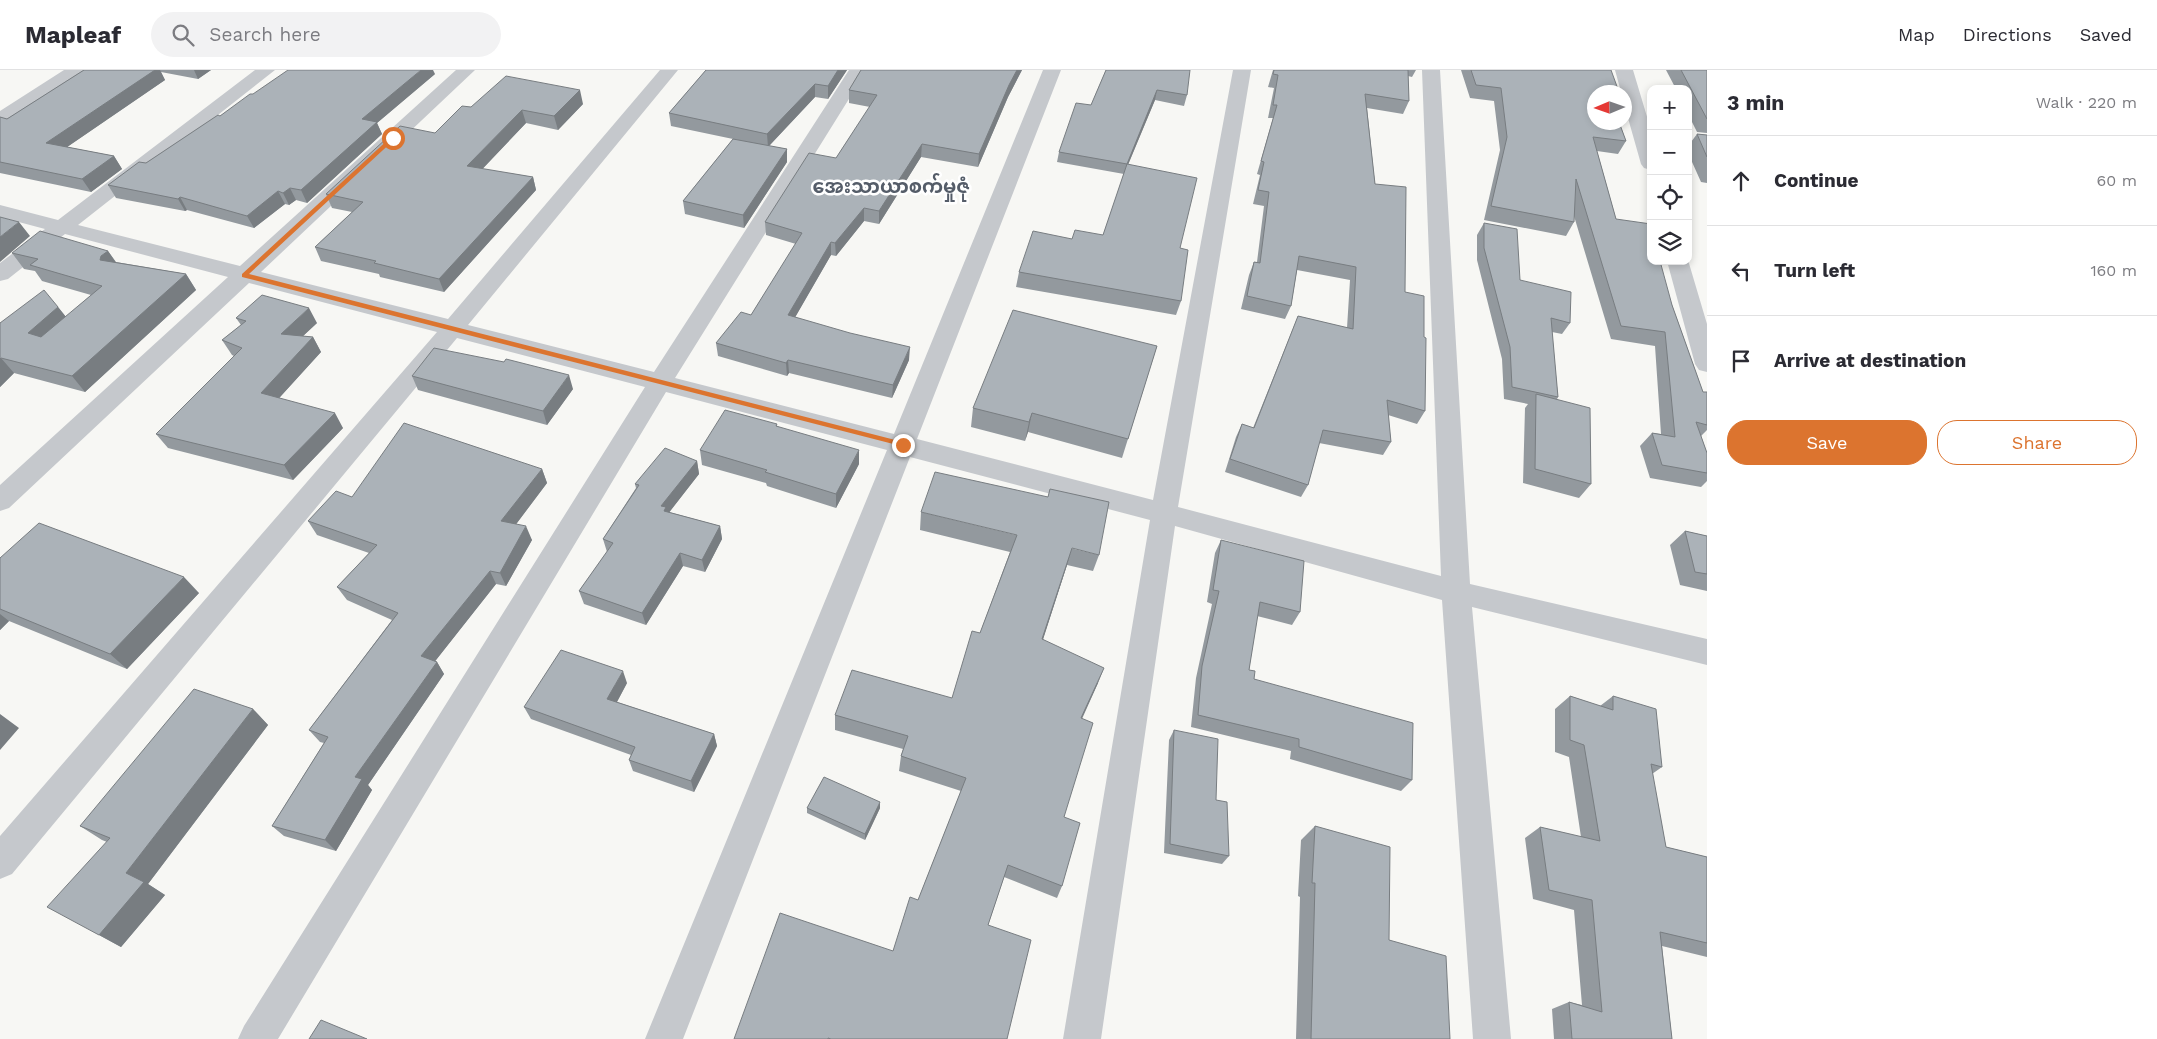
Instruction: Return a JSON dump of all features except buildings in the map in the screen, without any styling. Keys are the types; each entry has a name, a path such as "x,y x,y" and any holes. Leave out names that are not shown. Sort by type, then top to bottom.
{"street":[{"path":"0,119 76,70"},
{"path":"0,274 266,70"},
{"path":"0,501 466,70"},
{"path":"0,862 669,70"},
{"path":"257,1039 660,382 858,70"},
{"path":"664,1039 1052,70"},
{"path":"1082,1039 1164,513 1242,70"},
{"path":"1431,70 1456,592 1492,1039"},
{"path":"1624,70 1647,150"},
{"path":"0,211 1164,513 1456,592 1707,652"},
{"path":"1679,265 1707,364"}],"district":[{"name":"အေးသာယာစက်မှုဇုံ","path":"891,186"}],"route":[{"path":"393,138 245,275 903,445"}]}
